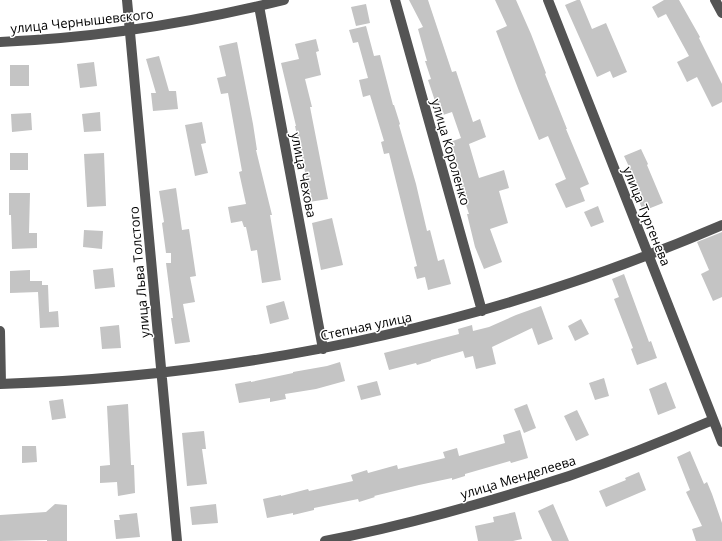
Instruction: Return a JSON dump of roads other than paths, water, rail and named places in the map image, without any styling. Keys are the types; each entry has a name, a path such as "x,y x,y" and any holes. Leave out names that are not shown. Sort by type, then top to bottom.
{"street":[{"name":"улица Льва Толстого","path":"127,0 177,541"},
{"name":"улица Чернышевского","path":"0,42 40,40 130,30 170,24 284,0"},
{"name":"улица Короленко","path":"395,0 482,310"},
{"name":"улица Тургенева","path":"548,0 722,442"},
{"path":"715,0 722,13"},
{"name":"улица Чехова","path":"259,6 323,349"},
{"name":"Степная улица","path":"1,384 88,380 161,373 260,360 323,349 430,325 514,302 596,275 722,225"},
{"path":"0,331 1,384"},
{"name":"улица Менделеева","path":"325,541 429,518 500,498 625,455 713,420"}]}
